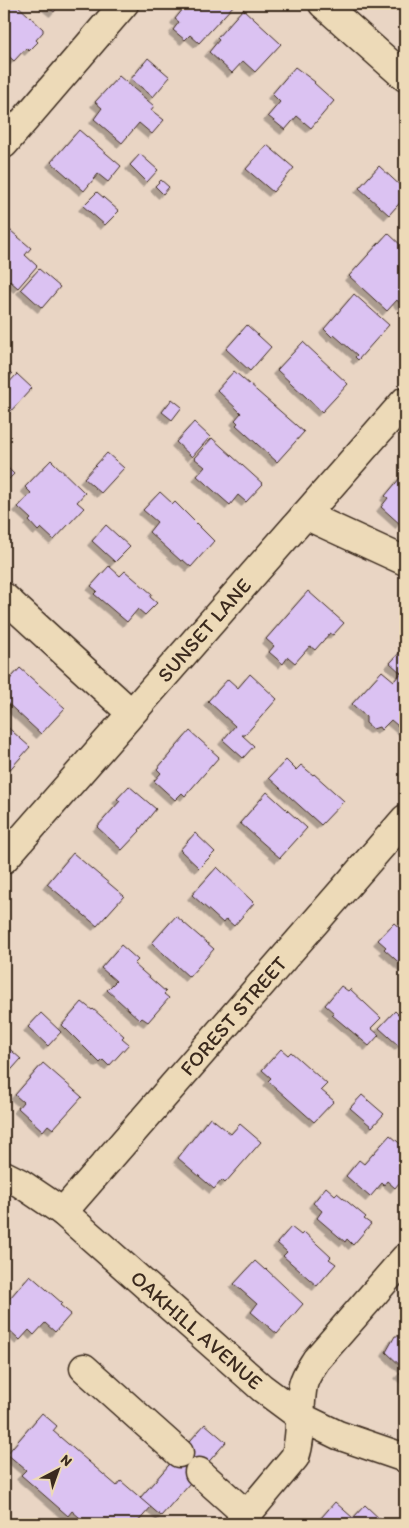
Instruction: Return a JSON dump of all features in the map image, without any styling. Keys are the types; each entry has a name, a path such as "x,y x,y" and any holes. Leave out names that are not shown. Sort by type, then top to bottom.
{"street":[{"path":"4,144 124,4"},
{"path":"323,4 405,77"},
{"name":"SUNSET LANE","path":"4,859 405,401"},
{"path":"306,515 405,561"},
{"path":"4,597 131,713"},
{"name":"FOREST STREET","path":"63,1212 405,820"},
{"name":"OAKHILL AVENUE","path":"4,1175 20,1183 63,1212 262,1388 301,1417 338,1435 405,1458"},
{"path":"200,1472 243,1519 295,1457 299,1446 303,1385 316,1360 405,1258"},
{"path":"84,1368 179,1454"}],"building":[{"path":"13,4 16,4 43,29 43,32 36,40 38,42 29,51 26,48 14,61 4,52 4,14"},
{"path":"44,4 61,4 54,12"},
{"path":"187,4 235,4 199,43 190,35 185,40 173,30 179,22 175,19"},
{"path":"243,9 281,44 255,72 243,61 232,73 209,52 219,40 217,38"},
{"path":"148,58 170,77 153,97 131,79"},
{"path":"295,67 315,82 334,101 311,128 297,116 285,130 268,116 280,102 272,94"},
{"path":"119,76 154,106 151,110 164,120 152,134 139,123 122,143 94,119 102,108 95,102"},
{"path":"79,130 121,166 108,182 98,174 84,191 51,162"},
{"path":"267,145 294,168 273,192 246,169"},
{"path":"140,154 158,170 147,182 130,165"},
{"path":"379,166 405,190 405,197 389,215 359,188"},
{"path":"161,180 169,187 163,194 155,186"},
{"path":"97,192 119,211 105,225 83,206"},
{"path":"4,225 31,248 25,255 37,266 18,288 10,281 6,285 4,283"},
{"path":"388,233 405,249 405,300 401,305 397,300 387,311 349,276"},
{"path":"39,269 60,287 42,308 21,289"},
{"path":"354,294 389,325 358,360 355,357 357,355 324,329"},
{"path":"247,325 271,347 250,371 226,349"},
{"path":"303,342 348,384 322,412 277,370"},
{"path":"4,366 12,374 4,383"},
{"path":"234,371 304,432 277,462 236,425 238,423 235,420 241,413 217,390"},
{"path":"17,374 32,388 9,413 4,407 4,388"},
{"path":"172,399 182,407 172,420 162,412"},
{"path":"194,422 210,437 192,457 176,442"},
{"path":"212,438 263,484 246,502 238,495 230,505 197,476 205,467 194,458"},
{"path":"107,453 124,468 101,493 84,478"},
{"path":"4,458 8,462 5,465 14,474 4,484"},
{"path":"51,460 85,493 77,502 84,508 54,540 41,528 38,531 29,521 31,519 18,507 31,493 25,487"},
{"path":"405,472 405,518 400,524 381,507 388,498 385,496"},
{"path":"160,492 173,504 175,502 214,541 191,567 183,560 181,561 149,532 157,522 143,510"},
{"path":"106,525 130,547 115,562 92,541"},
{"path":"109,566 120,576 125,571 152,594 150,597 157,603 145,615 138,609 127,622 94,594 97,591 91,586"},
{"path":"308,591 344,623 333,635 330,633 315,650 310,646 295,663 288,657 283,664 269,652 274,646 266,639"},
{"path":"405,647 405,730 391,720 381,730 379,727 373,729 366,723 366,717 352,704 382,671 394,681 401,673 390,663"},
{"path":"20,668 65,708 41,734 4,700 4,686"},
{"path":"250,674 277,699 245,735 242,735 254,746 243,758 223,740 235,726 208,701 228,679 238,688"},
{"path":"4,724 30,747 4,776"},
{"path":"190,731 219,757 185,796 182,793 175,800 154,781 161,773 157,769"},
{"path":"286,760 296,770 301,765 314,774 344,801 321,825 269,778"},
{"path":"129,786 156,809 140,831 122,850 97,827 120,801 117,799"},
{"path":"267,792 307,828 280,858 240,823"},
{"path":"195,833 215,852 199,868 180,850"},
{"path":"73,853 124,896 97,926 47,884"},
{"path":"217,867 254,903 234,926 226,919 223,923 192,895"},
{"path":"176,916 214,949 189,977 152,943"},
{"path":"394,923 402,930 405,926 405,968 384,949 386,947 378,940"},
{"path":"121,945 138,960 134,964 166,992 164,994 169,998 148,1022 142,1018 140,1020 107,990 116,981 101,968"},
{"path":"341,986 348,991 350,989 381,1018 371,1028 379,1035 369,1046 332,1015 334,1013 325,1005"},
{"path":"82,1002 124,1036 122,1038 129,1044 109,1066 103,1060 100,1063 62,1025"},
{"path":"395,1011 405,1021 405,1040 399,1046 379,1028"},
{"path":"41,1013 61,1032 48,1046 28,1027"},
{"path":"4,1044 21,1059 4,1078"},
{"path":"281,1049 288,1055 291,1052 327,1084 321,1090 334,1101 314,1122 268,1081 271,1078 262,1070"},
{"path":"43,1063 82,1097 53,1129 48,1125 43,1131 18,1108 23,1102 15,1095"},
{"path":"362,1095 384,1114 372,1127 350,1108"},
{"path":"210,1117 231,1134 240,1124 261,1142 225,1183 222,1180 214,1189 178,1158"},
{"path":"390,1135 405,1148 405,1176 395,1188 387,1181 384,1185 382,1183 370,1197 346,1176 359,1160 364,1164"},
{"path":"326,1187 335,1195 337,1193 366,1217 364,1219 371,1224 353,1245 347,1239 345,1242 317,1218 322,1211 313,1203"},
{"path":"291,1227 301,1235 304,1232 336,1264 317,1286 283,1256 287,1252 277,1243"},
{"path":"255,1261 303,1304 277,1334 251,1312 257,1304 234,1284"},
{"path":"30,1275 62,1303 60,1305 71,1314 55,1332 45,1323 34,1335 29,1330 20,1340 4,1325 4,1314 6,1311 4,1305"},
{"path":"405,1330 405,1379 399,1374 404,1369 386,1352 395,1336 400,1336"},
{"path":"42,1413 57,1426 53,1431 117,1486 121,1481 151,1507 136,1524 87,1524 72,1511 68,1516 21,1475 26,1470 7,1454"},
{"path":"205,1424 226,1442 161,1516 140,1498"},
{"path":"335,1502 353,1518 365,1505 383,1522 381,1524 318,1524"}]}
